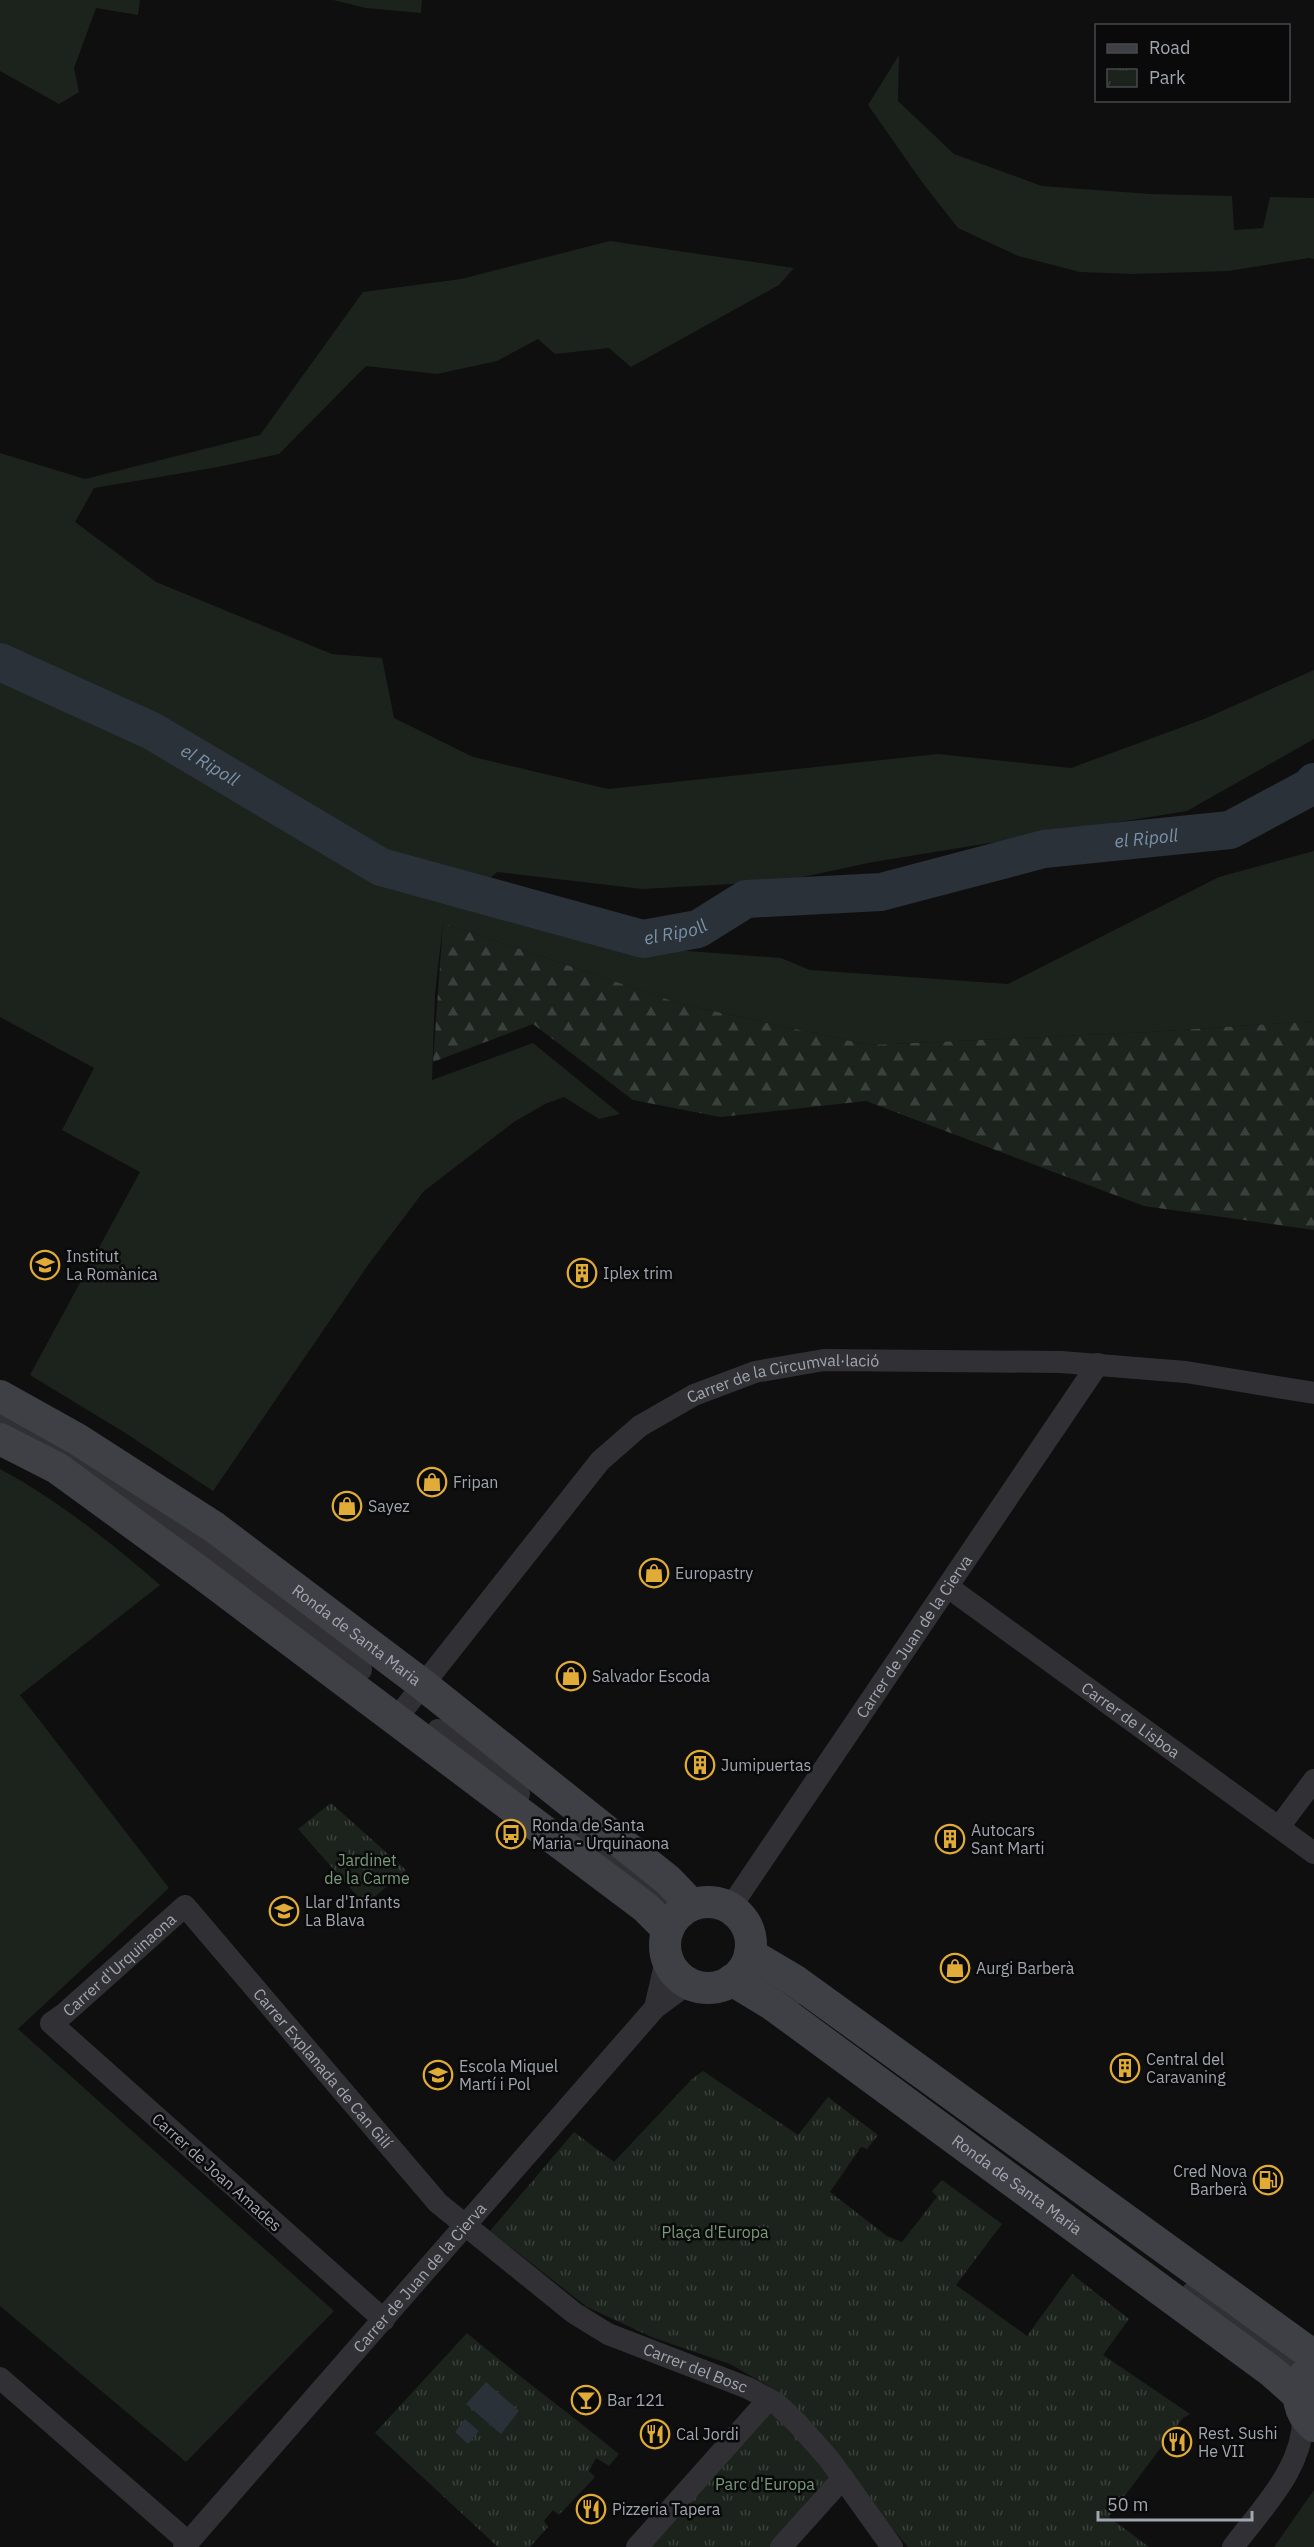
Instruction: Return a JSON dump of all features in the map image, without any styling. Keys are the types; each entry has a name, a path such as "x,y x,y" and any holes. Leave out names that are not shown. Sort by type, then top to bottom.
{"street":[{"name":"Carrer de la Circumval·lació","path":"396,1719 600,1461 640,1426 694,1395 755,1372 824,1359 1006,1360 1098,1364 1186,1372 1314,1393"},
{"name":"Carrer de Juan de la Cierva","path":"730,1908 1098,1364"},
{"name":"Ronda de Santa Maria","path":"0,1396 77,1438 214,1527 422,1684 668,1880 676,1927"},
{"name":"Ronda de Santa Maria","path":"0,1415 72,1455 207,1547 361,1670"},
{"path":"0,1439 57,1468 645,1907 676,1927"},
{"name":"Carrer de Lisboa","path":"948,1587 1314,1853"},
{"path":"438,1730 546,1815 656,1894 676,1927 677,1975 689,1983 708,1988 721,1986 742,1967 751,1939 746,1924 730,1908 707,1902 676,1927"},
{"path":"1279,1827 1314,1780"},
{"name":"Carrer d'Urquinaona","path":"51,2023 185,1906"},
{"name":"Carrer Explanada de Can Gilí","path":"185,1906 438,2203 466,2226"},
{"name":"Carrer de Juan de la Cierva","path":"655,2008 676,1927"},
{"name":"Ronda de Santa Maria","path":"742,1967 773,2004 1271,2371 1305,2411"},
{"path":"742,1967 804,1987 1307,2362 1300,2384 1305,2411 1304,2429 1291,2469"},
{"name":"Carrer de Juan de la Cierva","path":"186,2545 655,2008 689,1983"},
{"name":"Carrer de Joan Amades","path":"51,2023 384,2320"},
{"name":"Carrer del Bosc","path":"466,2226 574,2313 608,2334 748,2388 767,2401 776,2403 797,2423 843,2478 892,2547"},
{"path":"0,2378 186,2545"},
{"path":"637,2547 767,2401"},
{"path":"1233,2547 1291,2469 1314,2452"},
{"path":"781,2547 843,2478"}],"green space":[{"path":"0,0 140,0 138,15 96,8 74,68 79,92 59,104 0,71"},
{"path":"333,0 422,0 421,13 366,8"},
{"path":"899,55 898,101 954,154 1042,186 1150,194 1232,196 1234,230 1263,228 1270,197 1314,198 1314,259 1228,271 1133,274 1080,272 1018,256 958,228 922,182 868,105"},
{"path":"610,241 794,268 779,285 631,367 609,348 555,354 538,339 497,361 437,374 366,366 279,454 94,488 75,522 156,582 332,654 382,658 394,718 473,757 608,789 938,754 1071,768 1204,719 1314,670 1314,739 1187,811 873,862 784,881 642,889 497,872 469,899 648,948 781,958 810,970 1008,984 1219,877 1314,851 1314,1021 1151,1032 869,1045 681,1004 443,923 435,994 432,1080 533,1043 620,1114 599,1119 564,1097 545,1104 514,1122 424,1191 368,1265 213,1491 127,1434 30,1375 140,1172 62,1130 94,1068 0,1017 0,453 85,479 260,435 363,292 461,279"},
{"path":"443,923 681,1004 869,1045 1151,1032 1314,1021 1314,1230 1144,1206 866,1101 720,1117 633,1100 533,1024 433,1062"},
{"path":"0,1469 43,1494 83,1523 160,1585 20,1695 169,1888 18,2029 334,2311 186,2462 0,2306"},
{"name":"Jardinet de la Carme","path":"331,1803 406,1870 365,1905 298,1829"},
{"name":"Plaça d'Europa","path":"703,2071 798,2135 828,2097 878,2135 867,2149 861,2147 830,2192 887,2236 902,2242 937,2197 932,2191 942,2180 1002,2224 956,2285 1027,2336 1072,2274 1129,2319 1103,2355 1190,2414 1183,2418 1109,2517 1149,2547 908,2547 779,2392 730,2364 654,2338 587,2307 490,2231 574,2132 614,2162 692,2079"},
{"path":"467,2333 619,2454 609,2466 596,2458 589,2471 595,2477 559,2515 553,2510 544,2521 548,2527 530,2547 498,2547 375,2433"},
{"name":"Parc d'Europa","path":"767,2401 836,2470 781,2547 637,2547"},
{"path":"1314,2490 1314,2547 1274,2547"}],"shaded area":[{"path":"486,2382 519,2411 501,2434 466,2404"},
{"path":"465,2419 479,2431 468,2444 455,2432"}],"waterway":[{"name":"el Ripoll","path":"0,662 152,731 381,867 643,939 698,929 746,899 881,892 1044,849 1230,830 1310,787 1314,782"}],"place":[{"name":"Institut La Romànica","path":"45,1265"},
{"name":"Iplex trim","path":"582,1273"},
{"name":"Fripan","path":"432,1482"},
{"name":"Sayez","path":"347,1506"},
{"name":"Europastry","path":"654,1573"},
{"name":"Salvador Escoda","path":"571,1676"},
{"name":"Jumipuertas","path":"700,1765"},
{"name":"Ronda de Santa Maria - Urquinaona","path":"511,1834"},
{"name":"Autocars Sant Marti","path":"950,1839"},
{"name":"Llar d'Infants La Blava","path":"284,1911"},
{"name":"Aurgi Barberà","path":"955,1968"},
{"name":"Central del Caravaning","path":"1125,2068"},
{"name":"Escola Miquel Martí i Pol","path":"438,2075"},
{"name":"Cred Nova Barberà","path":"1268,2180"},
{"name":"Bar 121","path":"586,2400"},
{"name":"Cal Jordi","path":"655,2434"},
{"name":"Rest. Sushi He VII","path":"1177,2442"},
{"name":"Pizzeria Tapera","path":"591,2509"}]}
